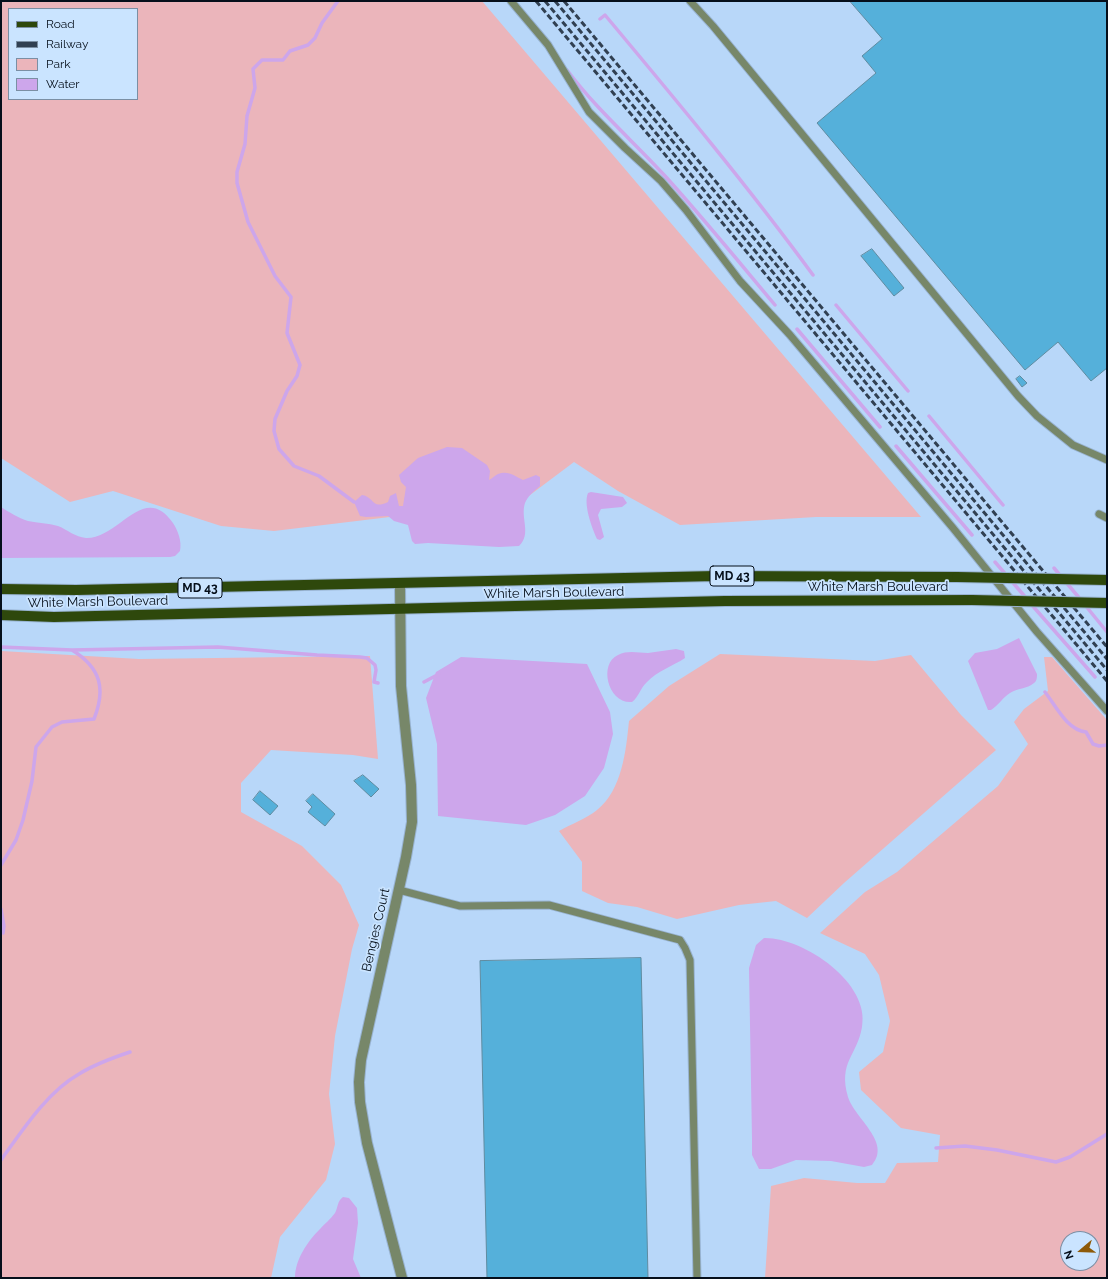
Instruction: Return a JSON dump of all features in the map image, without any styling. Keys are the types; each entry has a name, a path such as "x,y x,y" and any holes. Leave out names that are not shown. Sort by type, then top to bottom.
{"main road":[{"name":"White Marsh Boulevard","path":"1,590 83,590 400,584 716,576 957,577 1107,580"},
{"name":"White Marsh Boulevard","path":"1,615 54,617 725,601 972,600 1107,603"}],"street":[{"name":"Bengies Court","path":"400,584 400,686 411,785 412,811 410,839 368,1027 359,1082 364,1129 402,1278"}],"lane":[{"path":"511,1 548,45 589,112 661,181 686,210 740,281 790,335 953,528 1037,632 1107,711"},
{"path":"690,1 713,26 1018,396 1037,416 1073,445 1107,460"},
{"path":"1099,514 1107,518"},
{"path":"399,890 460,906 549,905 680,940 690,960 697,1278"}],"green space":[{"path":"1,1 482,1 921,517 816,517 680,525 618,491 574,462 506,513 398,516 274,531 221,526 113,491 70,502 1,458"},
{"path":"1,651 139,659 370,656 378,759 353,755 271,750 241,783 241,812 302,846 341,885 359,925 352,949 335,1036 329,1094 335,1144 326,1180 280,1237 271,1278 1,1278"},
{"path":"720,654 875,661 911,655 961,715 996,750 844,883 807,918 776,901 739,905 677,919 637,907 608,903 582,891 582,862 559,831 593,813 605,802 612,792 624,757 629,721 669,686"},
{"path":"1044,657 1052,657 1107,720 1107,1278 765,1278 771,1186 804,1178 857,1183 885,1183 897,1163 938,1162 940,1135 901,1128 861,1090 859,1072 883,1052 890,1021 879,975 865,954 820,933 865,892 897,872 998,786 1028,744 1014,722 1024,709 1048,691"}],"water":[{"path":"447,447 462,448 487,465 490,471 489,480 502,473 511,474 523,480 536,475 540,477 540,486 529,496 525,503 525,536 519,546 499,547 428,543 415,544 412,541 408,525 394,521 388,516 360,516 354,502 362,495 379,505 388,502 390,496 396,493 399,506 403,506 406,487 401,482 399,475 418,458"},
{"path":"591,492 623,497 627,503 622,507 601,509 598,515 604,537 600,540 597,539 587,509 588,493"},
{"path":"1,507 24,520 58,526 75,535 86,538 98,536 131,515 141,510 152,508 162,512 173,523 179,536 180,551 175,556 170,557 1,558"},
{"path":"1019,638 1037,674 1036,680 1031,685 1010,693 994,708 988,710 968,661 975,653 997,649"},
{"path":"676,649 684,651 685,658 651,678 632,702 624,701 617,697 608,683 607,674 608,666 618,655 629,652 648,653"},
{"path":"461,657 587,664 610,712 613,734 604,768 585,796 555,815 526,825 438,816 437,744 426,698 436,672"},
{"path":"764,938 780,940 797,945 815,954 845,979 856,994 862,1011 862,1027 860,1037 849,1060 845,1075 848,1097 875,1139 878,1148 877,1156 872,1165 864,1167 831,1161 796,1160 771,1169 759,1169 752,1155 749,968 756,945"},
{"path":"343,1197 349,1198 357,1208 358,1223 353,1259 361,1278 295,1278 299,1258 306,1245 333,1215"}],"building":[{"path":"850,1 1107,1 1107,368 1091,381 1058,342 1025,370 817,123 876,73 862,56 882,39"},
{"path":"872,249 904,288 894,296 861,256"},
{"path":"1020,376 1027,383 1022,387 1016,379"},
{"path":"363,775 379,789 371,797 354,781"},
{"path":"260,791 278,806 270,815 253,800"},
{"path":"313,794 335,814 325,826 308,812 312,807 306,801"},
{"path":"641,958 648,1278 487,1278 480,961"}],"waterway":[{"path":"338,1 322,23 315,38 308,45 290,51 283,60 262,60 253,69 255,88 247,116 245,144 237,172 237,183 248,222 275,276 291,297 287,333 300,365 297,376 287,391 275,419 274,431 279,449 294,466 319,476 354,502"},
{"path":"600,19 605,15 632,47 737,176 813,275"},
{"path":"567,70 602,112 680,193 775,305"},
{"path":"836,305 908,391"},
{"path":"797,329 880,427"},
{"path":"929,416 1003,505"},
{"path":"896,446 972,535"},
{"path":"995,562 1027,599"},
{"path":"1054,568 1081,600"},
{"path":"1031,604 1095,677"},
{"path":"1085,605 1107,632"},
{"path":"1,647 72,650 218,647 360,657 367,658 375,665 376,670 374,682 378,683"},
{"path":"1,865 16,840 23,820 32,781 36,747 52,727 62,722 94,719 98,708 100,689 95,672 82,657 72,650"},
{"path":"424,682 439,674"},
{"path":"1045,692 1062,716 1073,727 1086,732 1093,744 1099,746 1107,745"},
{"path":"1,909 4,926 3,933"},
{"path":"1,1160 26,1125 56,1091 85,1070 130,1052"},
{"path":"936,1148 965,1146 997,1150 1056,1162 1070,1157 1107,1134"}],"railway":[{"path":"536,1 1107,681"},
{"path":"545,1 1107,670"},
{"path":"555,1 1107,659"},
{"path":"564,1 1107,647"}]}
